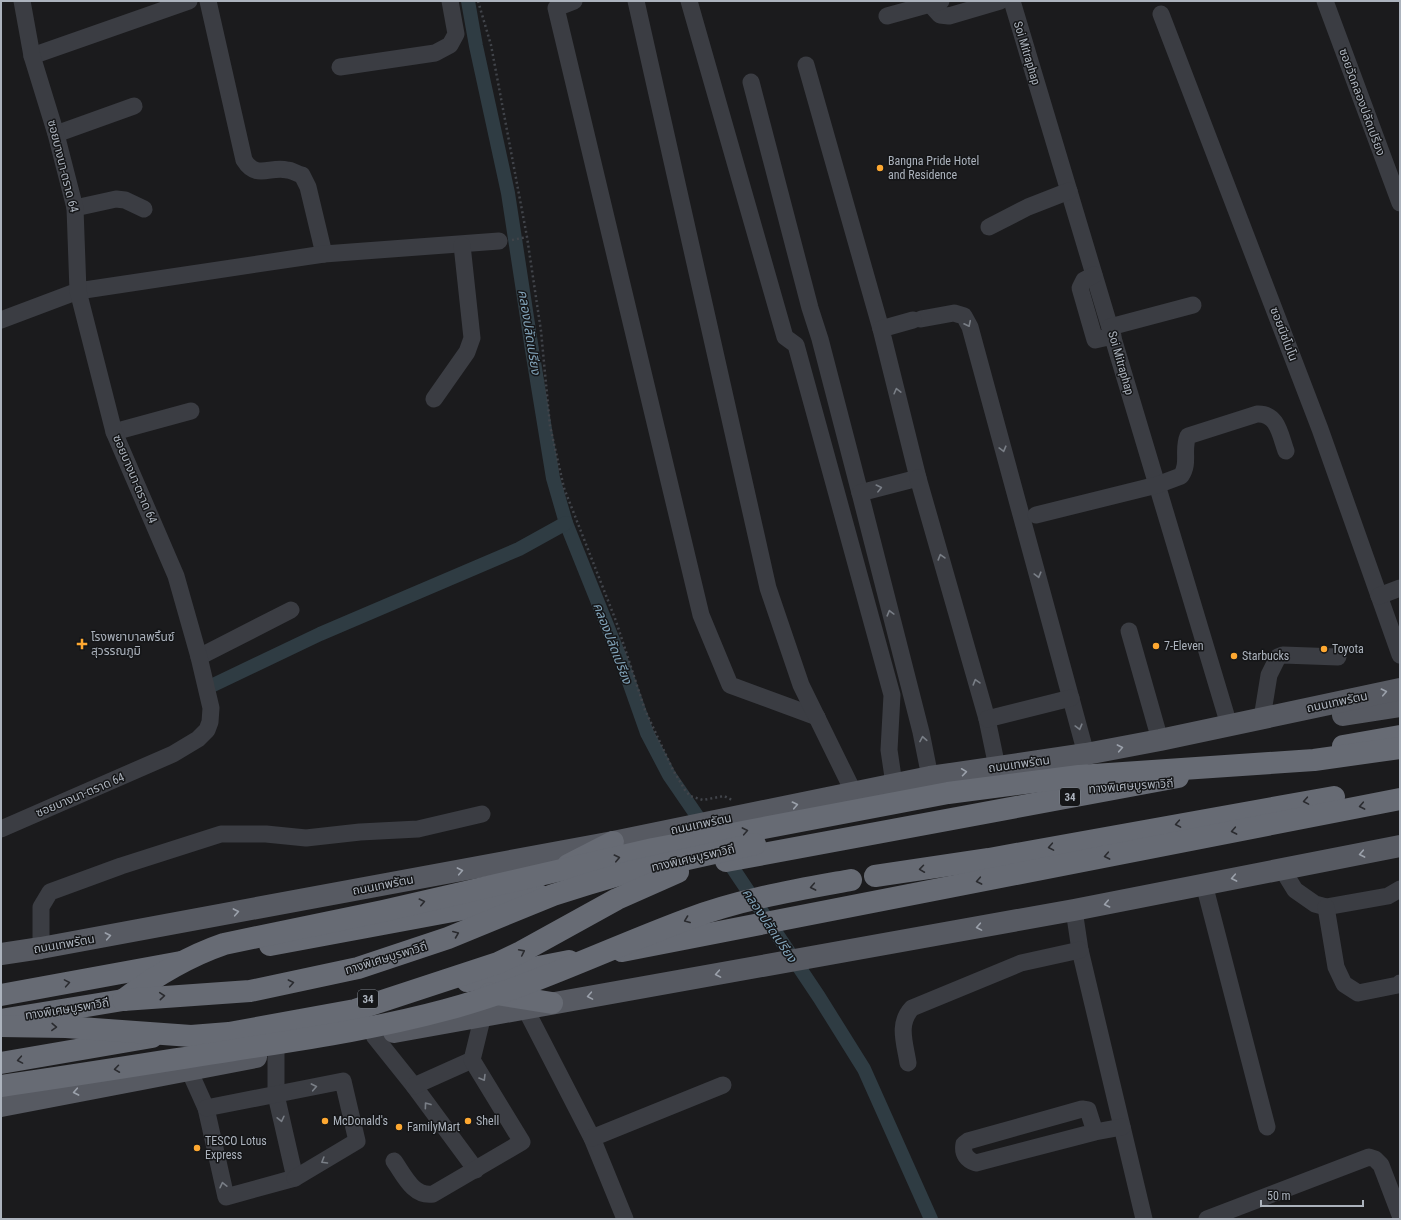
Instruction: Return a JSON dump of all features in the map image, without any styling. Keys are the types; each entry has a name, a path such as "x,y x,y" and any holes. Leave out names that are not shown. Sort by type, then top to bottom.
{"highway":[{"name":"34","path":"1,995 695,866 742,852 1400,736"},
{"path":"123,1000 169,968 198,954 224,944 383,911 645,851 742,831 948,793 1079,776 1314,760 1400,748"},
{"name":"ทางพิเศษบูรพาวิถี","path":"1,1020 123,1000 250,991 358,968 427,945 588,884 629,872 742,852 943,808 1080,790 1316,773 1400,761"},
{"path":"875,876 990,858 1400,785"},
{"name":"34","path":"1,1063 442,986 1400,799"},
{"path":"486,905 613,842"},
{"path":"1,1026 66,1027 191,1036 229,1033 355,1010 498,963 650,883 742,852"},
{"path":"1,1086 296,1040 395,1022 444,1010 533,982 688,919 734,904 851,880"},
{"path":"442,986 552,1003"}],"main road":[{"name":"ถนนเทพรัตน","path":"1,954 41,948 613,842 930,777 1086,754 1160,740 1400,689"},
{"path":"1261,718 1318,719 1400,706"},
{"path":"1,1106 484,1015 1074,910 1400,846"}],"street":[{"name":"ซอยบางนา-ตราด 64","path":"1,829 174,754 198,739 207,730 210,722 211,708 199,657 176,576 114,432 78,291 75,208 56,134 32,56 22,1"},
{"path":"32,56 189,1"},
{"path":"208,1 244,160 248,166 255,171 287,169 302,175 308,187 324,254"},
{"path":"340,67 435,52 450,45 456,34 450,1"},
{"path":"574,1 556,8 700,615 730,685 817,717"},
{"path":"636,1 768,588 801,685 854,793"},
{"path":"689,1 785,337 796,345 892,695 889,750 894,784"},
{"path":"887,16 936,3 940,15 949,16 1000,1"},
{"name":"Soi Mitraphap","path":"1012,1 1094,275 1084,280 1080,288 1095,340 1111,331 1229,725"},
{"name":"ซอยวัดคลองปลัดเปรียง","path":"1325,1 1400,203"},
{"name":"ซอยนีชโมโน","path":"1161,14 1320,429 1400,655"},
{"path":"806,65 881,328 918,478 987,719 997,767"},
{"path":"750,82 860,493 921,732 930,777"},
{"path":"56,134 134,106"},
{"path":"989,227 1028,207 1069,191"},
{"path":"75,208 116,199 125,200 144,209"},
{"path":"1,320 78,291 324,254 462,245 499,241"},
{"path":"434,398 467,352 472,338 462,245"},
{"path":"1111,331 1193,305"},
{"path":"881,328 954,313 964,316 970,327 1086,754"},
{"path":"114,432 191,411"},
{"path":"1036,515 1157,485 1181,476 1187,466 1185,442 1188,436 1257,414 1268,415 1276,422 1286,451"},
{"path":"860,493 918,478"},
{"path":"1379,596 1400,588"},
{"path":"199,657 291,610"},
{"path":"1129,631 1160,740"},
{"path":"1261,718 1269,675 1278,657 1338,657"},
{"path":"987,719 1071,698"},
{"path":"41,948 41,907 50,892 121,866 221,834 266,834 306,838 360,832 418,829 482,814"},
{"path":"1282,869 1295,890 1314,904 1326,907 1388,896 1400,889"},
{"path":"1204,884 1266,1127"},
{"path":"1326,907 1336,967 1344,984 1358,993 1398,985 1400,983"},
{"path":"1074,910 1080,950 1144,1219"},
{"path":"908,1062 903,1024 905,1015 912,1008 1021,963 1080,950"},
{"path":"525,1008 592,1138 625,1219"},
{"path":"394,1161 413,1188 426,1195 433,1194 522,1142 472,1060 484,1015"},
{"path":"374,1036 414,1086 476,1170"},
{"path":"276,1053 276,1094 295,1178"},
{"path":"414,1086 472,1060"},
{"path":"189,1070 206,1108 226,1197 295,1178 357,1141 343,1081 206,1108"},
{"path":"592,1138 723,1085"},
{"path":"1095,1132 1090,1113 1088,1110 1082,1110 968,1141 964,1144 963,1149 965,1156 969,1160 976,1163 1095,1132 1122,1127"},
{"path":"1207,1219 1369,1157 1375,1159 1381,1165 1400,1215"}],"path":[{"path":"478,1 491,45 527,237 541,331 550,426 564,488 602,585 645,710 673,770 690,796 703,800 724,796 734,801"},
{"path":"518,239 527,237"}],"waterway":[{"name":"คลองปลัดเปรียง","path":"468,1 476,46 508,193 553,478 566,523 623,665 647,733 669,775 706,829"},
{"path":"209,687 320,634 519,549 566,523"},
{"name":"คลองปลัดเปรียง","path":"724,855 819,997 864,1069 931,1219"}],"place":[{"name":"Bangna Pride Hotel and Residence","path":"880,168"},
{"name":"โรงพยาบาลพริ้นซ์ สุวรรณภูมิ","path":"82,644"},
{"name":"7-Eleven","path":"1156,646"},
{"name":"Toyota","path":"1324,649"},
{"name":"Starbucks","path":"1234,656"},
{"name":"McDonald's","path":"325,1121"},
{"name":"Shell","path":"468,1121"},
{"name":"FamilyMart","path":"399,1127"},
{"name":"TESCO Lotus Express","path":"197,1148"}]}
